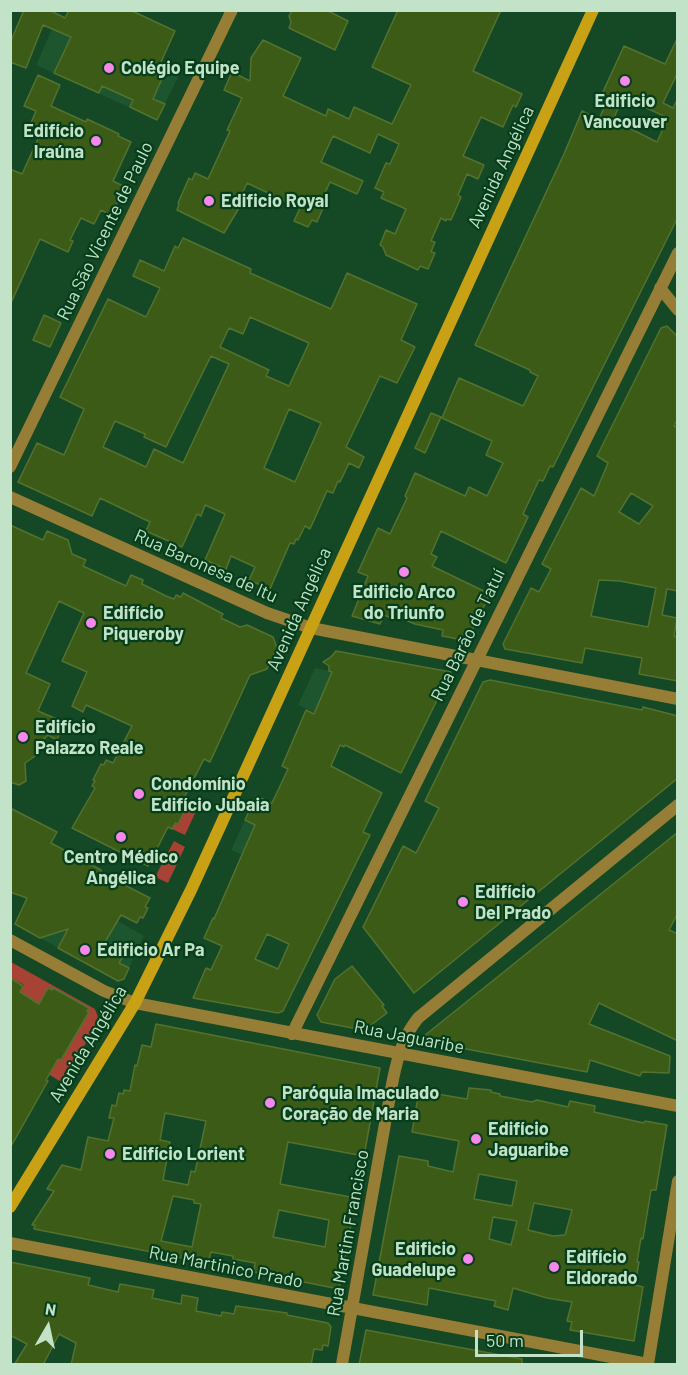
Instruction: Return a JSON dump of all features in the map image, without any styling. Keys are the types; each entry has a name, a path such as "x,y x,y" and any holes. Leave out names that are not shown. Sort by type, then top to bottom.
{"main road":[{"name":"Avenida Angélica","path":"10,1207 135,1003 191,890 592,10"}],"street":[{"name":"Rua São Vicente de Paulo","path":"10,467 232,10"},
{"name":"Rua Barão de Tatuí","path":"292,1034 678,253"},
{"path":"660,288 678,310"},
{"name":"Rua Baronesa de Itu","path":"10,497 267,614 310,628 678,699"},
{"name":"Rua Martim Francisco","path":"342,1365 399,1054 405,1035 418,1018 678,805"},
{"name":"Rua Jaguaribe","path":"10,940 104,991 135,1003 678,1106"},
{"path":"648,1364 678,1181"},
{"name":"Rua Martinico Prado","path":"10,1243 352,1310 648,1364"}],"shaded area":[{"name":"Colégio Equipe","path":"49,11 181,71 157,120 36,65 52,29 23,17"},
{"path":"315,668 344,674 362,734 298,705"},
{"path":"186,802 198,807 185,835 172,829 175,823 178,824 186,808 183,807"},
{"path":"245,820 306,848 291,877 231,850"},
{"path":"174,841 185,847 168,883 155,877"},
{"path":"65,851 70,893 144,936 124,979 118,981 29,932"},
{"path":"11,962 95,1009 99,1020 63,1083 20,1057 11,1019 24,994 20,992 24,985 11,978"}],"building":[{"name":"Colégio Equipe","path":"24,10 49,10 65,18 69,10 130,10 175,31 161,62 168,65 153,99 165,104 157,120 130,107 133,100 102,86 99,93 54,73 71,37 43,25 26,68 10,62 10,43"},
{"path":"292,10 326,10 348,21 335,50 289,28 291,22 289,16"},
{"path":"398,10 501,10 473,71 522,94 516,107 513,105 503,127 481,117 463,156 484,165 478,179 467,174 458,195 461,197 451,220 446,221 441,218 431,241 435,242 431,252 435,253 428,269 420,266 418,270 386,255 380,245 386,230 395,234 406,209 381,198 384,192 375,188 386,163 390,164 399,144 378,134 370,153 333,136 321,162 363,181 357,194 330,182 319,206 323,208 317,222 312,220 308,227 294,221 300,208 247,183 236,207 239,208 224,233 177,210 189,178 192,180 195,173 208,179 242,98 224,90 232,72 250,81 251,58 263,40 301,58 283,96 326,116 328,109 349,119 354,107 392,124 411,85 372,67"},
{"path":"678,37 678,72 663,103 673,108 678,98 678,217 553,467 550,466 543,481 539,480 523,514 528,517 506,563 441,531 431,554 437,557 432,566 490,594 469,637 463,640 442,636 443,630 415,624 393,615 391,618 384,615 380,624 352,616 368,576 358,572 378,528 390,534 407,498 405,496 415,473 465,496 469,487 487,496 503,463 486,455 492,441 442,418 459,378 523,406 538,376 530,370 475,345 582,111 599,119 608,99 601,96 624,46 665,64","holes":["623,97 668,118 657,142 613,120"]},
{"path":"38,75 60,85 51,106 86,122 87,119 131,142 113,181 125,187 111,215 101,210 94,224 81,218 70,240 73,241 68,252 40,239 10,305 10,169 22,174 43,128 31,123 36,111 24,106"},
{"path":"183,238 251,269 250,273 331,309 347,273 417,304 401,340 415,347 397,383 380,376 346,447 364,457 359,468 349,463 333,493 327,491 310,529 305,526 298,540 296,539 294,544 290,543 270,589 249,580 255,567 231,556 226,569 205,560 225,514 205,505 201,516 197,514 182,547 146,531 150,522 100,498 92,516 18,482 37,443 64,455 84,409 60,397 108,299 146,317 160,288 133,276 140,260 164,271 175,246 178,248","holes":["250,317 309,343 289,386 266,376 269,370 220,347 229,328 243,334","211,356 229,364 183,463 154,449 146,467 103,447 115,421 145,434 144,437 166,447","289,409 321,423 295,482 264,468"]},
{"path":"44,315 61,323 50,347 33,340"},
{"path":"667,326 678,337 678,418 674,426 678,428 678,591 667,589 662,615 677,618 674,636 678,637 678,681 639,674 642,658 585,648 582,663 505,649 503,644 531,588 539,592 551,569 542,564 581,488 594,496 608,463 597,456 661,328","holes":["631,493 653,506 639,524 619,512","599,580 620,581 656,588 648,627 591,616"]},
{"path":"431,413 441,417 425,453 415,448"},
{"path":"10,525 43,540 47,531 68,540 72,554 86,560 83,566 126,586 131,575 143,580 142,584 174,599 176,595 181,597 183,593 223,614 221,618 240,627 247,625 273,637 277,648 267,669 250,675 210,762 204,759 183,800 186,802 183,807 186,808 178,824 175,823 172,829 168,827 148,866 72,828 95,788 92,786 95,781 93,780 101,764 104,765 106,760 113,763 132,726 86,705 83,712 72,706 87,672 62,661 84,613 59,601 26,673 50,684 38,711 64,722 57,740 48,735 37,746 38,754 25,763 26,781 19,785 10,782"},
{"path":"336,651 451,672 401,773 345,745 344,747 340,745 331,766 382,793 363,832 370,835 283,1011 278,1013 193,998 206,968 211,970 222,946 204,938 255,825 245,820 256,796 272,803 288,769 282,766 306,710 314,714 332,672 323,662","holes":["267,934 289,944 278,969 255,959"]},
{"path":"490,680 642,710 643,707 678,716 678,778 414,993 363,927 403,846 416,853 439,808 425,801 483,682"},
{"path":"10,808 57,832 51,843 101,870 101,873 150,898 143,918 140,917 137,923 121,915 102,947 122,958 119,963 129,968 124,979 118,981 58,948 68,929 40,938 15,924 27,898 10,892"},
{"path":"678,832 678,913 669,930 678,934 678,1041 599,1003 589,1024 670,1056 669,1073 642,1072 640,1076 590,1060 587,1072 419,1040"},
{"path":"352,966 384,1005 382,1006 387,1013 363,1030 321,1022 317,1015 335,979"},
{"path":"10,978 23,986 20,992 39,1004 48,988 52,990 53,988 89,1008 87,1011 89,1012 61,1060 58,1059 10,1148"},
{"path":"156,1024 380,1068 364,1156 288,1142 280,1184 356,1198 339,1289 254,1272 255,1263 233,1259 233,1256 211,1252 208,1263 34,1229 35,1225 32,1225 54,1191 47,1189 62,1165 81,1170 88,1137 108,1141 114,1118 109,1118 112,1105 116,1106 119,1093 123,1094 124,1090 130,1091 142,1045 151,1047","holes":["165,1113 206,1121 195,1172 191,1171 188,1185 163,1180 170,1142 160,1140","173,1196 194,1200 194,1203 201,1204 192,1247 161,1241","279,1210 329,1220 325,1247 273,1237"]},
{"path":"469,1088 491,1090 500,1096 532,1102 537,1100 568,1107 570,1101 595,1106 594,1112 644,1123 645,1121 667,1125 656,1190 651,1190 637,1262 639,1262 635,1285 643,1287 634,1341 570,1330 572,1322 567,1321 572,1302 547,1298 513,1288 508,1310 494,1306 496,1301 429,1288 427,1305 373,1295 399,1156 428,1161 428,1166 453,1172 459,1141 412,1132 419,1091 467,1099","holes":["479,1174 517,1181 512,1206 474,1199","534,1203 572,1210 565,1235 553,1236 528,1230","493,1217 517,1221 511,1245 489,1239"]},
{"path":"10,1262 90,1278 88,1285 118,1292 120,1284 154,1290 152,1298 181,1304 182,1295 198,1298 196,1311 221,1316 222,1312 234,1314 236,1306 287,1313 287,1315 328,1323 331,1327 328,1346 323,1345 322,1350 314,1349 311,1365 71,1365 76,1343 59,1334 43,1365 14,1365 27,1344 10,1335"},
{"path":"366,1330 522,1359 522,1365 359,1365"}],"place":[{"name":"Colégio Equipe","path":"109,68"},
{"name":"Edificio Vancouver","path":"625,81"},
{"name":"Edifício Iraúna","path":"96,141"},
{"name":"Edificio Royal","path":"209,201"},
{"name":"Edificio Arco do Triunfo","path":"404,572"},
{"name":"Edifício Piqueroby","path":"91,623"},
{"name":"Edifício Palazzo Reale","path":"23,737"},
{"name":"Condomínio Edifício Jubaia","path":"139,794"},
{"name":"Centro Médico Angélica","path":"121,837"},
{"name":"Edifício Del Prado","path":"463,902"},
{"name":"Edificio Ar Pa","path":"85,950"},
{"name":"Paróquia Imaculado Coração de Maria","path":"270,1103"},
{"name":"Edifício Jaguaribe","path":"476,1139"},
{"name":"Edifício Lorient","path":"110,1154"},
{"name":"Edificio Guadelupe","path":"468,1259"},
{"name":"Edifício Eldorado","path":"554,1267"}]}
